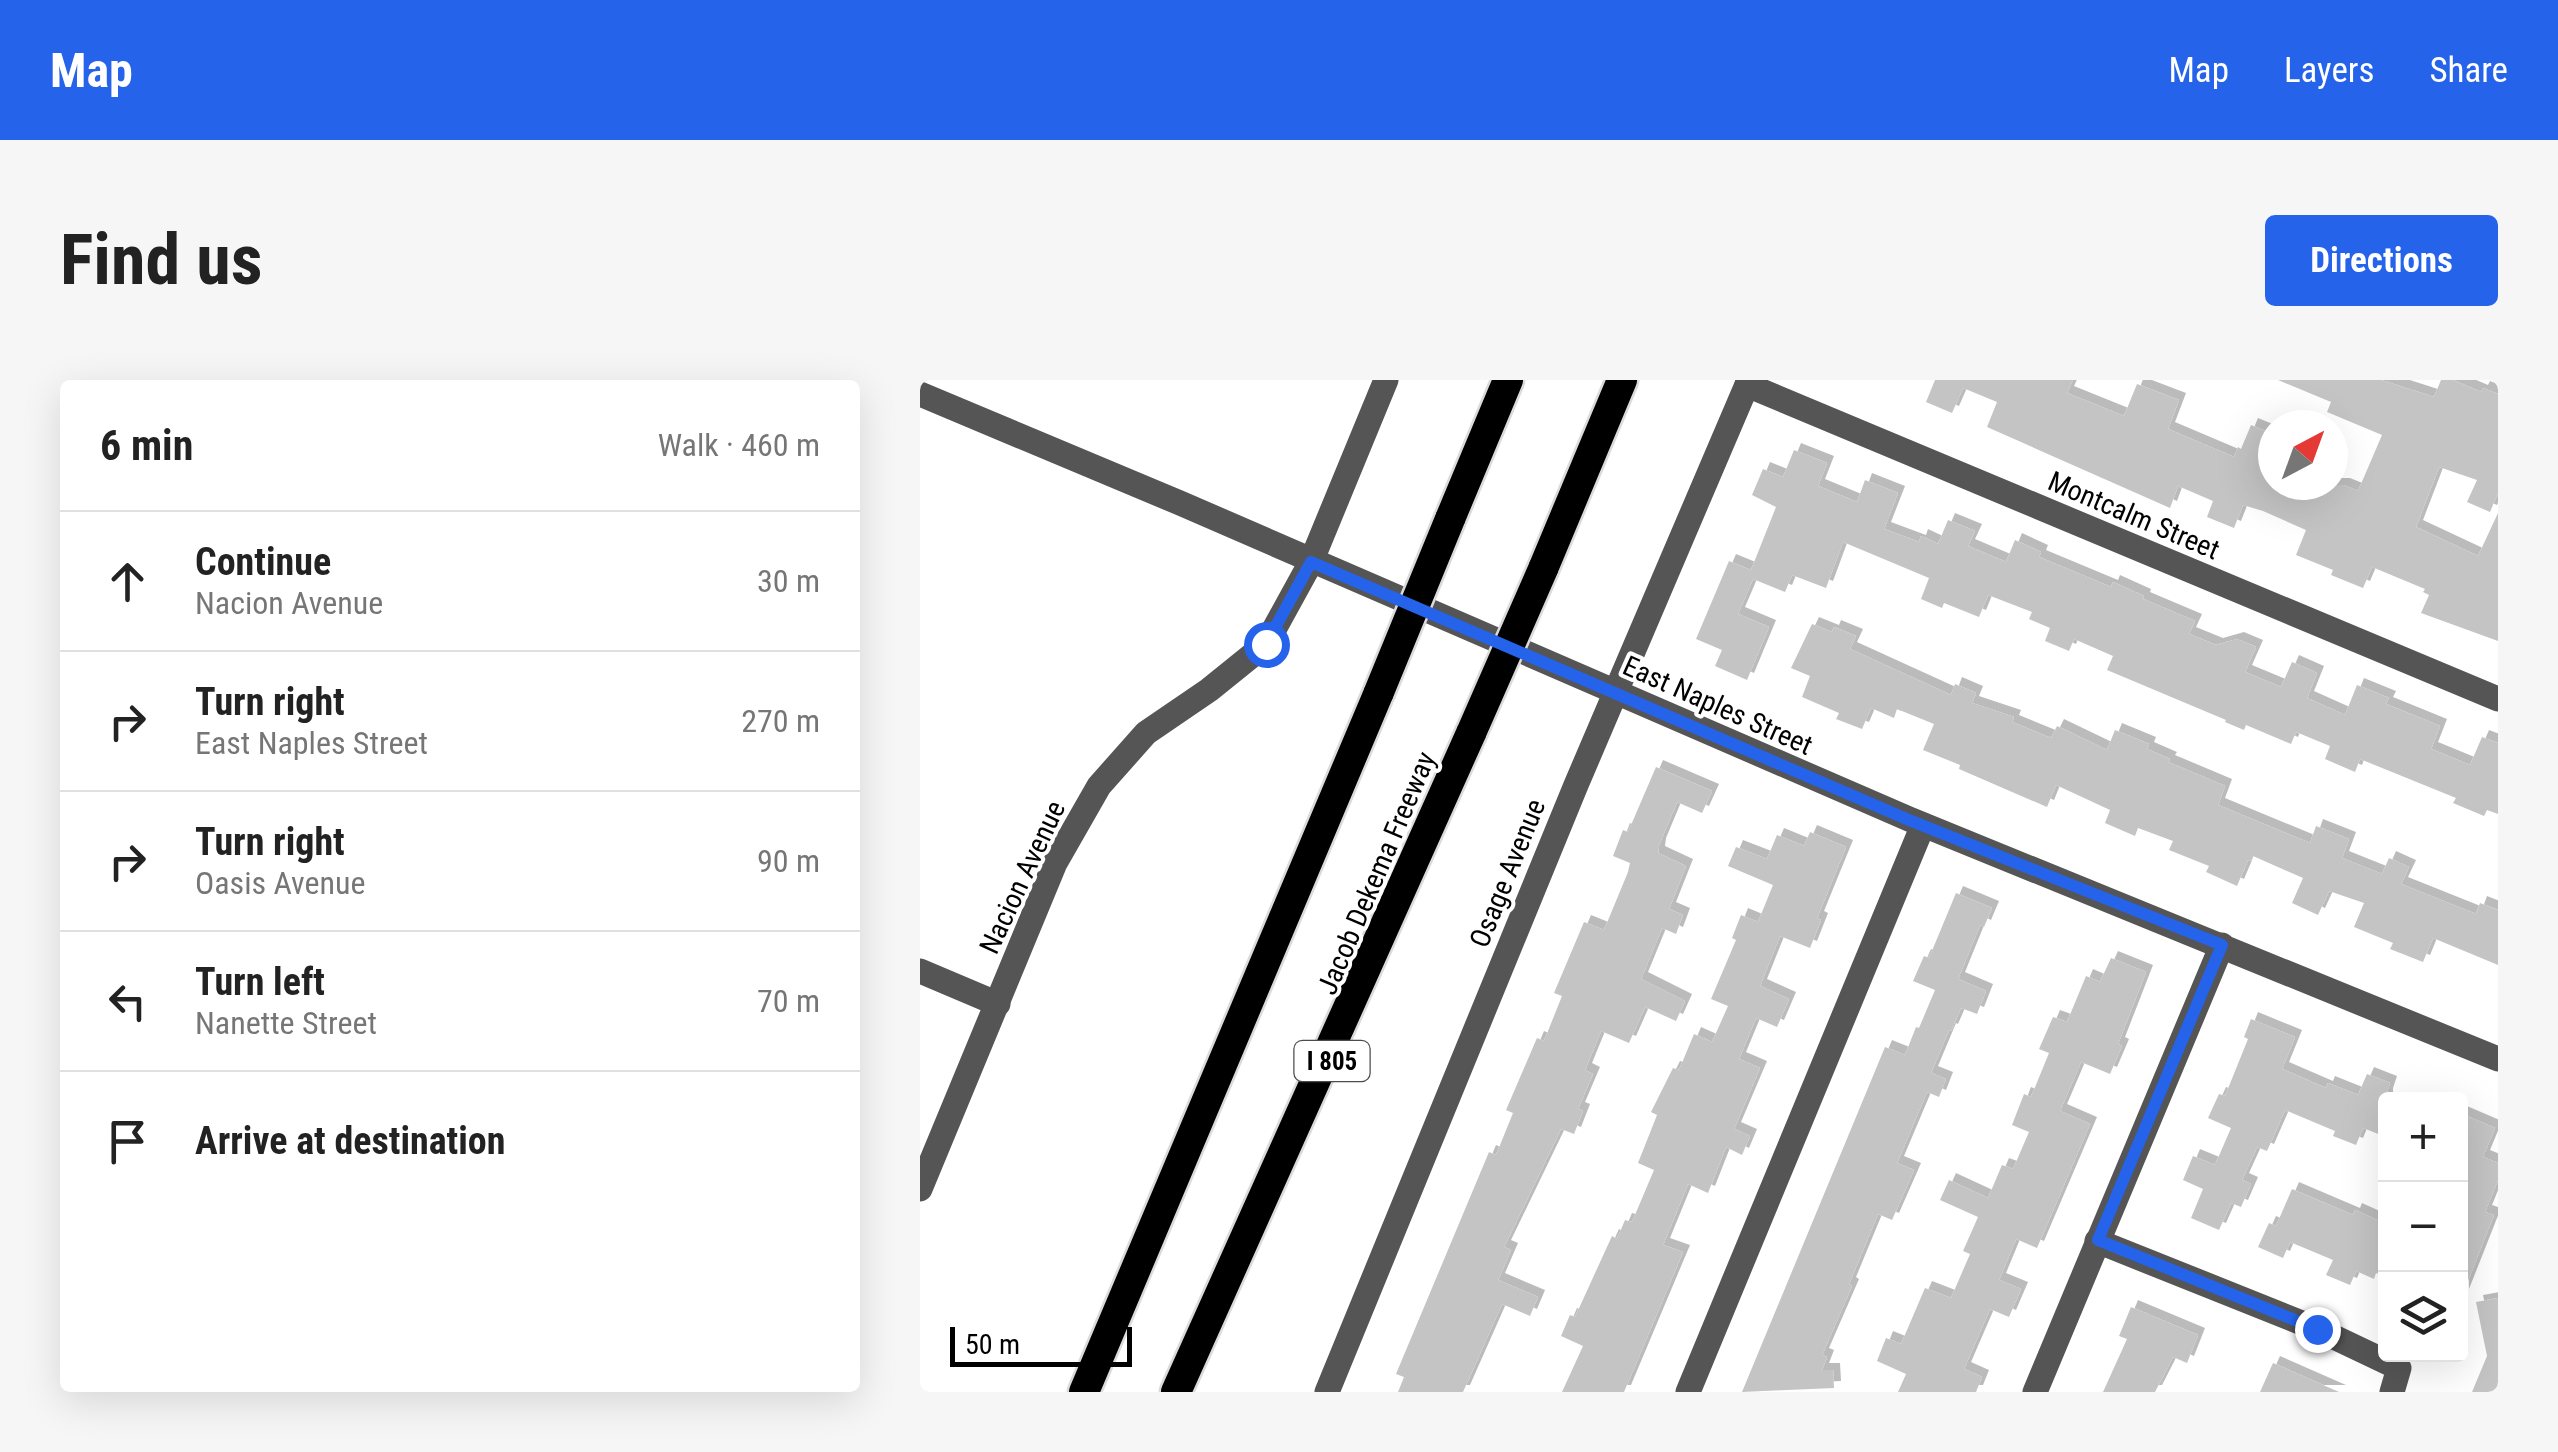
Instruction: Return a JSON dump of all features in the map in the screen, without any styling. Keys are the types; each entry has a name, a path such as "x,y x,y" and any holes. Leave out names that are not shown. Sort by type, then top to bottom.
{"highway":[{"path":"1087,1392 1508,380"},
{"name":"Jacob Dekema Freeway","path":"1191,1392 1622,380"},
{"path":"1176,1392 1472,731"}],"street":[{"name":"Nacion Avenue","path":"920,1189 1055,863 1099,786 1146,732 1210,690 1266,644 1311,562 1386,380"},
{"name":"Osage Avenue","path":"1327,1392 1576,784 1748,383"},
{"name":"Montcalm Street","path":"1748,383 2498,700"},
{"name":"East Naples Street","path":"920,394 1180,502 1923,826 2498,1058"},
{"path":"1688,1392 1923,826"},
{"path":"2035,1392 2222,945"},
{"path":"920,971 998,1004"},
{"path":"2098,1240 2317,1329 2399,1368 2392,1392"}],"building":[{"path":"1935,380 2073,380 2067,393 2124,416 2137,384 2179,400 2168,429 2234,457 2251,425 2258,428 2258,500 2348,500 2348,487 2358,491 2382,435 2348,421 2348,410 2328,410 2331,402 2278,380 2381,380 2434,397 2441,380 2453,380 2481,392 2483,388 2498,394 2498,493 2490,512 2467,502 2477,480 2439,467 2416,527 2478,556 2498,513 2498,641 2421,613 2429,595 2423,592 2425,589 2372,567 2363,588 2331,575 2333,570 2296,555 2306,530 2263,511 2243,505 2234,528 2207,517 2213,501 2178,486 2170,508 1987,427 1997,402 1963,388 1952,413 1926,402"},
{"path":"1794,450 1827,463 1818,486 1857,502 1865,480 1898,493 1884,529 1919,542 1921,536 1938,544 1948,520 1975,531 1968,546 2006,562 2015,540 2041,552 2039,557 2111,587 2113,582 2195,621 2189,634 2216,645 2237,639 2256,647 2245,672 2281,687 2292,662 2317,673 2307,698 2345,715 2357,685 2389,698 2386,704 2440,726 2431,749 2470,765 2482,737 2498,743 2498,814 2487,810 2484,816 2453,803 2456,798 2360,759 2355,772 2325,759 2330,746 2296,732 2291,744 2246,725 2244,730 2225,722 2107,670 2113,656 2074,639 2069,651 2045,641 2050,628 2029,619 2032,612 1988,595 1979,617 1944,603 1942,608 1921,599 1929,578 1843,542 1826,588 1792,575 1785,592 1753,579 1738,614 1769,627 1747,680 1715,666 1722,650 1696,639 1729,561 1751,570 1776,507 1752,495 1763,469 1783,477"},
{"path":"1812,624 1856,636 1850,649 1951,695 1955,684 1976,693 1972,703 2014,717 2012,722 2051,738 2057,726 2107,750 2115,730 2149,744 2147,749 2170,759 2168,762 2225,786 2218,805 2310,843 2316,826 2349,839 2342,858 2382,874 2389,858 2409,867 2401,884 2476,914 2480,903 2498,910 2498,965 2433,938 2423,962 2390,949 2393,943 2354,927 2364,903 2329,891 2318,915 2292,903 2303,878 2253,856 2237,886 2206,872 2209,866 2169,850 2173,841 2138,828 2135,836 2105,823 2110,810 2056,785 2047,807 1923,750 1934,724 1897,709 1894,718 1871,708 1862,729 1836,719 1839,713 1802,697 1810,676 1791,668"},
{"path":"1656,767 1712,791 1702,813 1677,802 1659,845 1658,853 1686,866 1669,909 1683,915 1676,934 1662,928 1641,979 1685,1001 1676,1021 1645,1007 1629,1043 1601,1031 1585,1070 1593,1074 1578,1109 1583,1111 1574,1134 1561,1129 1504,1247 1511,1250 1498,1280 1538,1297 1530,1316 1502,1304 1463,1392 1398,1392 1404,1377 1396,1374 1489,1152 1496,1155 1513,1113 1506,1110 1537,1038 1544,1041 1562,996 1554,993 1584,922 1604,930 1628,872 1630,863 1613,856 1623,830 1628,832"},
{"path":"1810,832 1846,847 1817,918 1821,920 1810,948 1780,936 1760,986 1789,999 1777,1027 1756,1018 1739,1059 1760,1068 1734,1129 1750,1136 1742,1155 1726,1147 1708,1193 1688,1184 1663,1245 1683,1252 1624,1392 1562,1392 1583,1346 1561,1336 1570,1315 1575,1317 1612,1236 1617,1239 1625,1220 1632,1222 1654,1170 1638,1163 1657,1115 1651,1112 1673,1068 1679,1070 1694,1034 1712,1042 1728,1006 1711,999 1736,940 1732,938 1741,915 1758,922 1773,885 1728,866 1736,847 1767,859 1777,835 1804,846"},
{"path":"1956,893 1992,908 1984,927 1980,925 1958,979 1986,991 1977,1014 1961,1008 1949,1030 1931,1073 1946,1079 1939,1097 1927,1092 1897,1163 1914,1170 1892,1220 1878,1214 1849,1284 1852,1286 1822,1355 1827,1357 1822,1370 1833,1370 1834,1388 1742,1392 1885,1047 1905,1055 1916,1027 1919,1028 1935,990 1913,981 1924,956 1929,958"},
{"path":"2111,958 2146,972 2110,1074 2081,1062 2060,1111 2090,1124 2037,1248 2016,1239 1999,1280 2021,1289 2009,1317 1990,1309 1964,1369 1982,1377 1976,1392 1898,1392 1906,1374 1877,1361 1886,1338 1901,1344 1925,1288 1951,1298 1970,1254 1963,1251 1978,1217 1940,1200 1949,1180 1988,1198 2002,1165 2013,1169 2029,1132 2012,1125 2024,1094 2031,1097 2049,1053 2039,1049 2053,1017 2067,1022 2086,976 2100,982"},
{"path":"2251,1019 2295,1037 2282,1069 2326,1088 2328,1083 2358,1095 2367,1074 2390,1083 2387,1092 2378,1092 2378,1134 2363,1128 2356,1145 2333,1136 2335,1131 2285,1110 2267,1151 2257,1147 2242,1180 2251,1184 2241,1207 2231,1203 2219,1230 2191,1218 2203,1189 2183,1180 2193,1156 2215,1165 2231,1128 2208,1118 2219,1094 2225,1096 2248,1039 2244,1037"},
{"path":"2468,1116 2495,1128 2483,1157 2498,1163 2498,1180 2485,1212 2494,1215 2468,1281"},
{"path":"2292,1189 2353,1215 2355,1210 2378,1220 2378,1274 2374,1279 2356,1271 2350,1285 2326,1275 2333,1260 2290,1242 2283,1258 2258,1247 2269,1223 2276,1226"},
{"path":"2498,1298 2498,1392 2472,1392 2487,1356 2476,1302"},
{"path":"2131,1307 2198,1335 2187,1363 2173,1357 2155,1392 2103,1392 2127,1339 2119,1336"},
{"path":"2273,1363 2339,1392 2260,1392"}],"route":[{"path":"1266,644 1311,562 1909,820 2222,945 2098,1240 2317,1329"}]}
